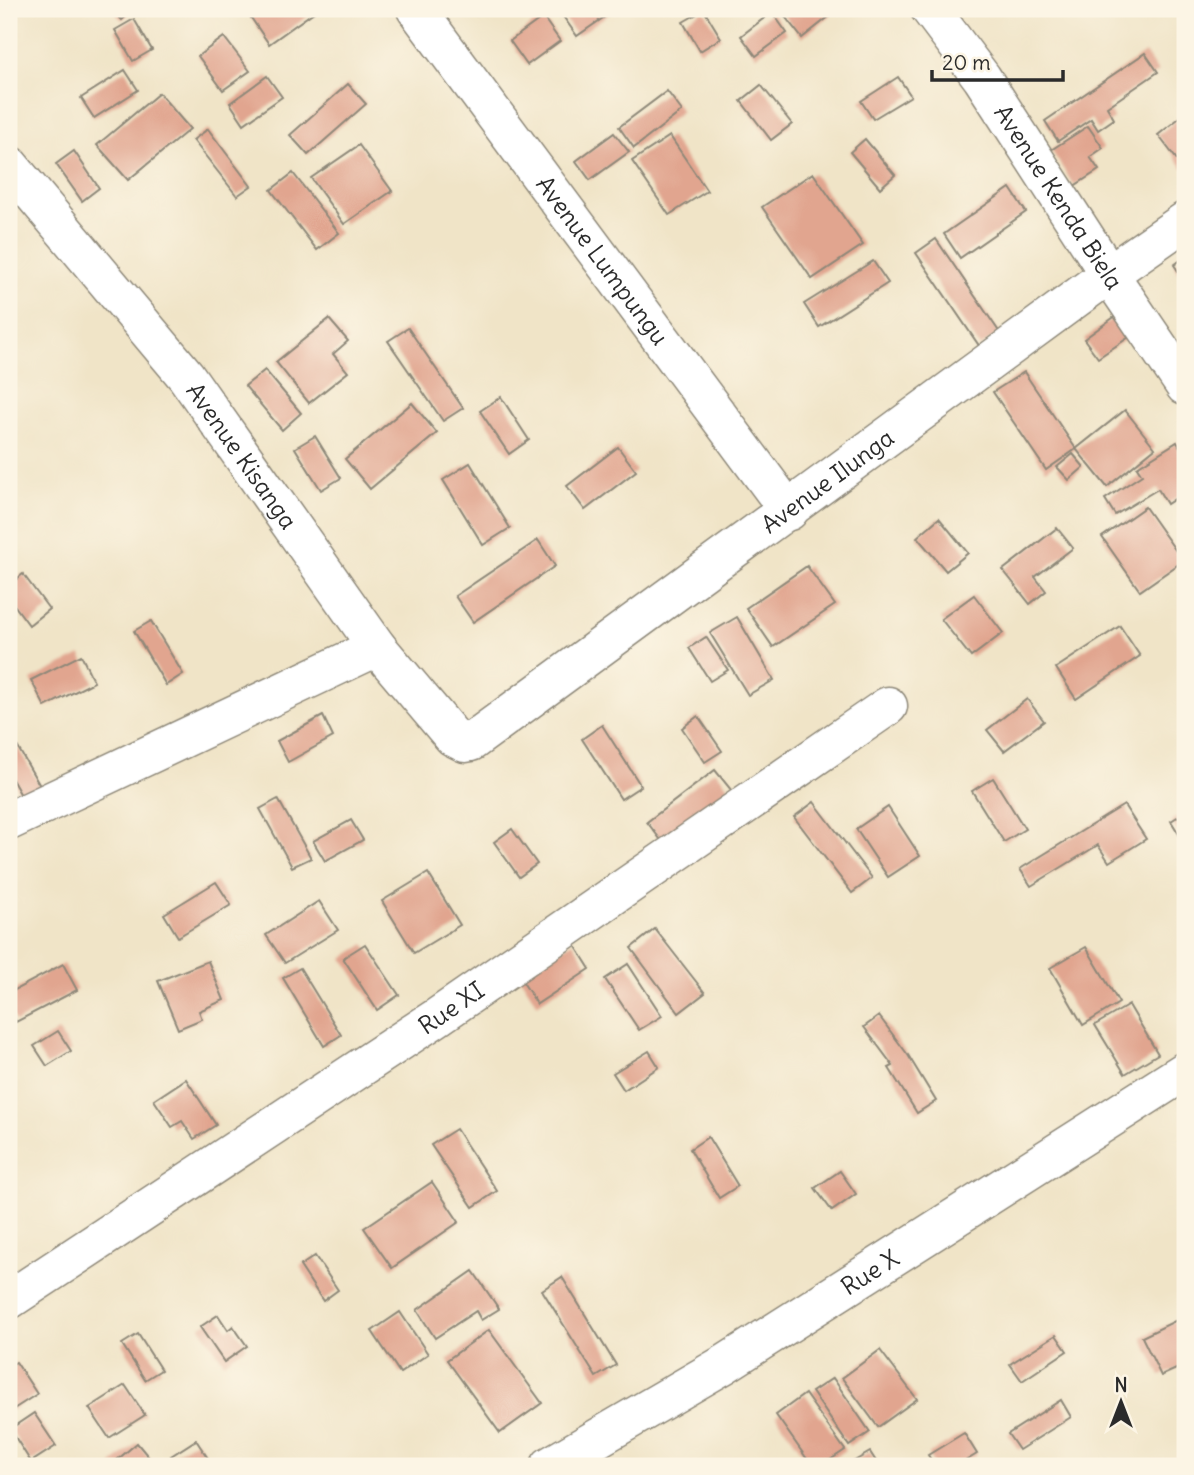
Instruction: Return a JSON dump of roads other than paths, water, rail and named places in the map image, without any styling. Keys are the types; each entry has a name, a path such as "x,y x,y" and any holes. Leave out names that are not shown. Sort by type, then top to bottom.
{"street":[{"name":"Avenue Lumpungu","path":"416,9 789,511"},
{"name":"Avenue Kenda Biela","path":"930,9 982,78 1185,386"},
{"name":"Avenue Kisanga","path":"9,165 186,376 377,647 453,737 465,743 471,742"},
{"name":"Avenue Ilunga","path":"471,742 1185,221"},
{"path":"9,821 377,647"},
{"name":"Rue XI","path":"9,1300 436,1018 888,706"},
{"name":"Rue X","path":"550,1466 725,1364 1185,1071"}]}
